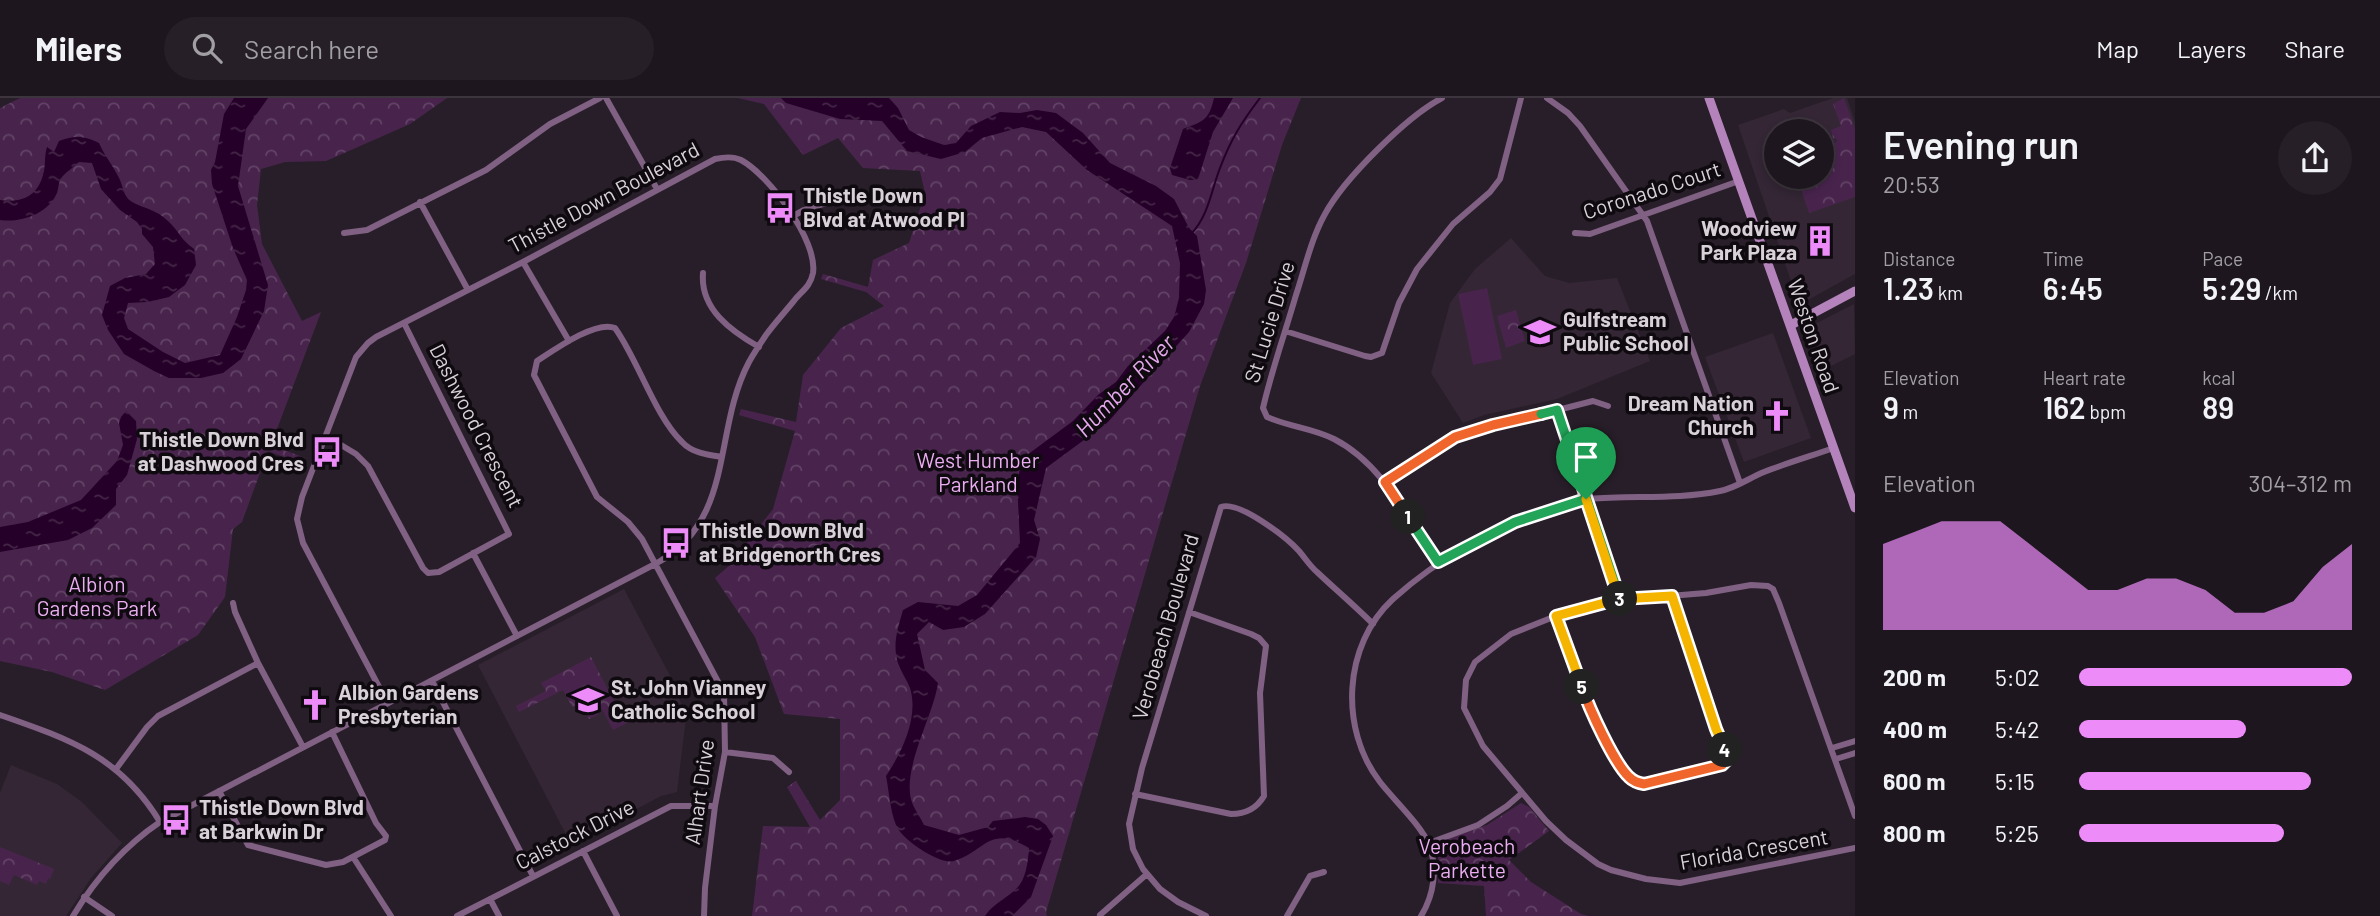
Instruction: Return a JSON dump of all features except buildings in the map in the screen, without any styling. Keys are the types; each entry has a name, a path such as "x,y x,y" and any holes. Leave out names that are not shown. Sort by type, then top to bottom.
{"main road":[{"name":"Weston Road","path":"1709,98 1855,508"},
{"path":"1791,325 1855,291"}],"street":[{"path":"344,233 367,230 491,167 550,124 600,98"},
{"path":"606,98 657,189"},
{"path":"1285,331 1365,356 1382,353 1399,303 1417,269 1453,224 1490,192 1500,179 1521,98"},
{"path":"1547,98 1561,107 1580,126 1643,214 1740,483"},
{"name":"St Lucie Drive","path":"1437,99 1375,153 1326,211 1314,240 1263,408 1267,417 1317,432 1357,454 1385,482 1438,562"},
{"name":"Thistle Down Boulevard","path":"73,916 107,867 160,822 657,562 685,543 712,499 734,397 767,334 811,282 814,265 810,250 793,216 762,176 740,160 730,157 715,159 376,337 362,349 352,366 297,514 303,543 387,702"},
{"name":"Coronado Court","path":"1575,233 1590,234 1739,181"},
{"path":"793,216 804,210 863,192"},
{"path":"421,202 468,290"},
{"path":"523,262 569,341"},
{"path":"703,273 702,287 714,312 731,329 759,347"},
{"name":"Dashwood Crescent","path":"326,436 356,454 368,466 428,573 439,572 509,534 507,525 462,442 404,323"},
{"name":"Alhart Drive","path":"704,916 715,806 725,752 724,692 657,562 635,530 597,497 534,375 537,361 600,326 615,328 668,424 681,442 705,455 722,457"},
{"path":"1385,482 1455,437 1593,401 1608,405"},
{"path":"1557,410 1619,599"},
{"path":"1421,916 1430,896 1433,876 1429,843 1368,764 1354,726 1352,689 1361,645 1392,600 1438,562 1515,522 1586,499 1723,491 1763,472 1834,448"},
{"name":"Verobeach Boulevard","path":"1206,916 1160,889 1140,866 1129,831 1135,794 1218,512 1226,505 1250,514 1278,533 1373,624"},
{"path":"473,553 517,636"},
{"name":"Florida Crescent","path":"1855,816 1773,589 1761,584 1716,592 1619,599 1556,616 1521,629 1498,642 1475,662 1466,680 1463,698 1468,718 1483,746 1557,831 1598,864 1646,879 1680,883 1855,848"},
{"path":"1556,616 1592,712 1623,769 1630,778 1644,784 1708,769 1726,761 1724,745 1716,729 1672,596"},
{"path":"233,603 258,663 303,747"},
{"path":"1135,794 1231,814 1247,811 1261,802 1264,796 1260,693 1266,646 1251,634 1189,612"},
{"path":"116,769 146,727 158,716 258,663"},
{"path":"432,681 533,876"},
{"path":"0,715 89,750 116,769 152,809 160,822"},
{"path":"219,791 248,845 326,865 353,857 385,840 386,835 376,823 332,732"},
{"path":"1832,748 1855,741"},
{"path":"725,752 773,758 789,772"},
{"path":"1836,759 1855,753"},
{"path":"1429,843 1478,825 1522,793"},
{"name":"Calstock Drive","path":"457,916 671,806 715,806"},
{"path":"583,851 617,916"},
{"path":"353,857 391,916"},
{"path":"1287,916 1310,876 1324,872"},
{"path":"1100,915 1147,874"},
{"path":"84,897 112,916"},
{"path":"490,899 499,916"}],"shaded area":[{"path":"1833,98 1847,98 1855,122 1855,274 1799,305 1738,125 1784,109 1790,113"},
{"name":"Gulfstream Public School","path":"1511,238 1545,276 1569,283 1617,278 1650,361 1557,399 1484,415 1463,423 1431,373 1450,303 1475,269"},
{"path":"1854,304 1855,354 1825,369 1809,327"},
{"path":"1773,333 1811,438 1744,462 1705,357"},
{"name":"St. John Vianney Catholic School","path":"624,589 674,683 686,718 677,792 661,796 571,844 478,665"},
{"path":"11,765 57,784 82,802 122,843 91,878 66,916 0,916 0,793"}],"green space":[{"name":"Albion Gardens Park","path":"20,98 447,98 410,124 326,161 285,162 261,169 257,205 262,244 302,321 321,312 271,445 305,458 302,464 268,451 242,522 233,529 225,597 198,635 105,690 52,672 0,661 0,108"},
{"name":"West Humber Parkland","path":"738,98 1301,98 1282,145 1246,263 1200,386 1047,916 752,916 763,826 810,827 787,787 796,781 820,820 840,800 840,719 784,714 755,637 715,578 730,565 773,509 795,431 739,415 741,409 796,422 803,375 841,328 884,306 866,292 821,279 823,274 868,287 873,260 909,243 925,193 920,171 863,168 838,138 803,155 764,104"},
{"path":"1844,98 1855,129 1855,197 1809,213 1801,189 1834,189 1834,142 1837,139 1834,138 1834,129 1841,126 1833,104"},
{"path":"1487,288 1502,359 1473,365 1458,294"},
{"path":"1516,310 1525,341 1506,348 1497,316"},
{"path":"591,657 620,713 645,700 651,711 613,730 595,696 600,709 598,715 589,719 581,703 572,707 563,690 519,712 516,706 546,691 541,683"},
{"name":"Verobeach Parkette","path":"1521,803 1529,807 1549,831 1509,860 1531,882 1588,916 1486,916 1484,886 1438,883 1439,863 1436,848 1441,841 1487,825"},
{"path":"0,847 54,869 50,879 48,878 46,884 39,881 37,885 14,875 9,885 0,881"}],"water":[{"path":"234,98 268,98 246,129 238,186 268,285 264,311 241,359 223,373 201,378 169,378 124,354 108,330 102,315 110,286 125,278 146,274 155,264 153,247 142,234 142,229 101,189 92,163 79,162 66,173 53,200 33,216 0,220 0,200 21,199 37,189 44,172 47,147 54,152 59,141 75,137 99,143 127,198 163,217 194,249 196,265 185,285 169,297 128,303 124,318 128,329 185,363 220,355 237,317 247,280 233,248 212,184 211,170 224,114"},
{"name":"Humber River","path":"781,98 889,98 898,108 909,130 944,145 956,143 971,126 1000,112 1037,110 1056,113 1083,133 1110,163 1156,186 1174,199 1189,228 1197,236 1206,290 1204,304 1189,332 1107,423 1046,468 1034,520 1040,539 1036,557 985,614 964,627 943,630 929,622 917,634 925,670 938,683 910,777 913,805 924,825 959,835 988,827 993,821 1025,817 1038,819 1053,836 1031,897 1012,916 985,916 1022,882 1029,848 1005,838 996,839 965,857 947,861 921,850 899,831 896,825 886,776 903,745 912,711 910,688 896,656 898,630 903,610 918,602 958,606 977,595 1020,543 1017,481 1023,458 1073,421 1098,395 1116,382 1128,366 1165,331 1174,317 1179,298 1180,263 1172,226 1087,170 1046,132 1022,127 982,138 965,152 941,159 907,151 882,121 840,119 786,103"},
{"path":"1214,98 1233,98 1213,132 1197,180 1172,175 1170,168 1183,129 1204,119"},
{"path":"126,411 136,421 137,439 127,475 116,489 116,505 92,528 68,540 0,552 0,527 28,522 81,500 117,461 123,445 119,423"}],"waterway":[{"path":"1192,233 1206,210 1232,140 1260,98"}],"place":[{"name":"Thistle Down Blvd at Atwood Pl","path":"780,208"},
{"name":"Woodview Park Plaza","path":"1820,241"},
{"name":"Gulfstream Public School","path":"1540,332"},
{"name":"Dream Nation Church","path":"1777,416"},
{"name":"Thistle Down Blvd at Dashwood Cres","path":"327,452"},
{"name":"Thistle Down Blvd at Bridgenorth Cres","path":"676,543"},
{"name":"St. John Vianney Catholic School","path":"588,700"},
{"name":"Albion Gardens Presbyterian","path":"315,705"},
{"name":"Thistle Down Blvd at Barkwin Dr","path":"176,820"}],"route":[{"path":"1586,499 1515,522 1438,562 1385,482 1455,437 1473,430 1557,410 1619,599 1672,596 1716,729 1724,745 1726,761 1722,765 1644,784 1637,783 1623,769 1588,704 1556,616 1619,599 1586,499"}]}
